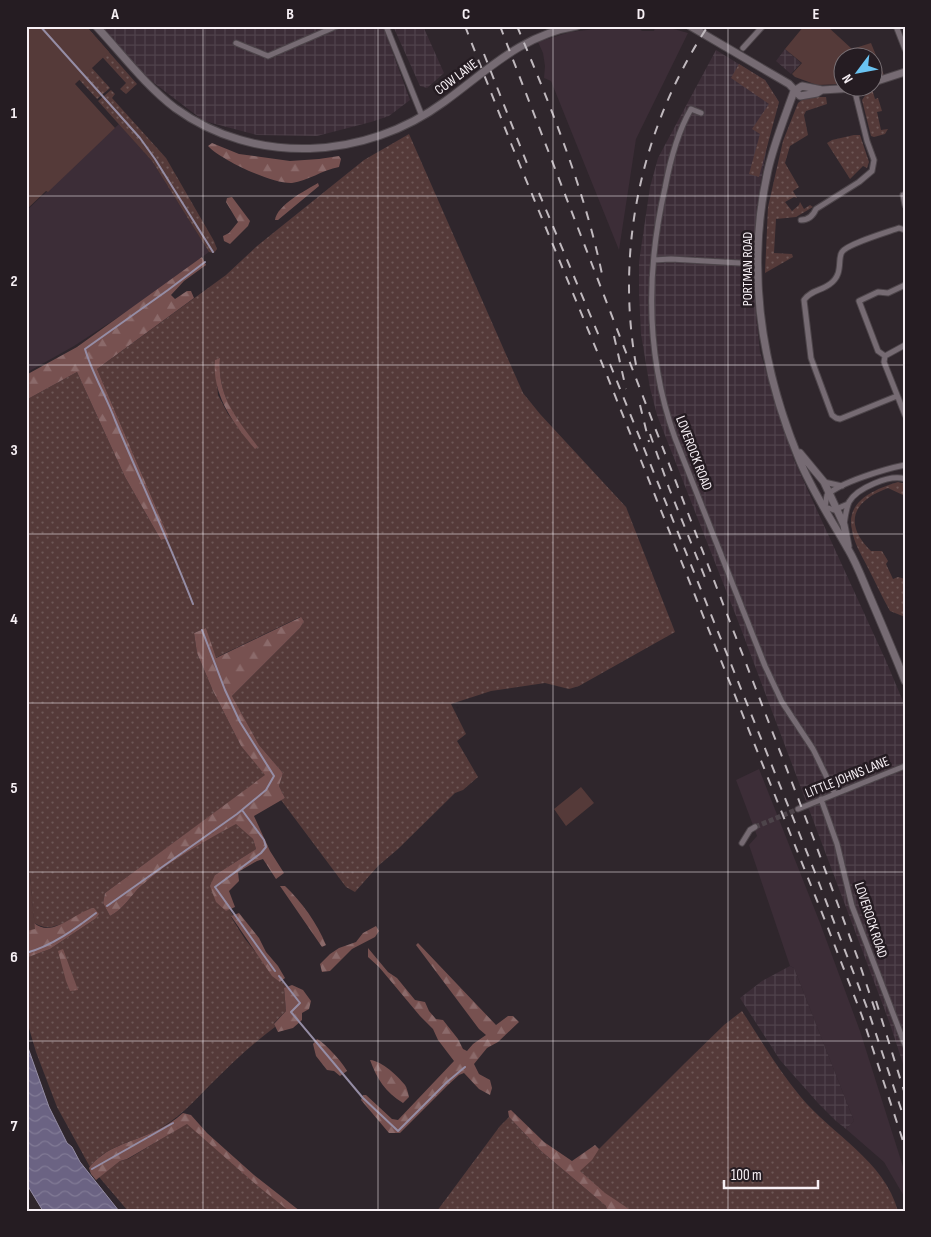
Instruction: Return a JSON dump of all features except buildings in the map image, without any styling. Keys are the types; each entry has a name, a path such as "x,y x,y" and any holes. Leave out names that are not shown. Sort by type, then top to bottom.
{"street":[{"name":"COW LANE","path":"96,26 161,96 182,112 206,126 230,137 277,148 311,149 348,144 393,130 445,102 525,43 540,36 577,26"},
{"path":"236,43 268,56 337,26"},
{"path":"386,26 422,116"},
{"path":"690,26 789,84 800,96 817,93 822,90 834,89"},
{"path":"743,48 763,26"},
{"path":"896,26 905,49"},
{"path":"884,79 905,72"},
{"name":"PORTMAN ROAD","path":"794,91 776,139 768,168 761,207 757,264 759,303 766,354 779,407 804,470 849,549 905,681"},
{"path":"801,220 806,220 814,215 816,209 859,182 872,171 874,160 867,141 856,98"},
{"name":"LOVEROCK ROAD","path":"701,113 691,109 678,139 664,192 653,250 652,332 659,383 669,420 773,683 785,708 817,755 835,794"},
{"path":"903,195 905,205"},
{"path":"898,396 840,418 832,415 811,358 804,300 809,294 830,284 836,277 841,265 840,254 842,251 899,228 905,229"},
{"path":"654,260 671,259 757,264"},
{"path":"885,356 878,351 859,302 878,292 888,293 905,285"},
{"path":"885,356 905,345"},
{"path":"885,356 884,362 904,413"},
{"name":"PORTMAN ROAD","path":"795,447 824,482 844,526 849,549"},
{"path":"905,465 886,469 828,493 825,507 829,510 837,510 848,504 856,494 872,485 894,478 905,479"},
{"path":"824,482 842,486"},
{"path":"844,526 848,504"},
{"name":"LITTLE JOHNS LANE","path":"798,809 905,766"},
{"name":"LOVEROCK ROAD","path":"821,800 837,844 852,906 905,1046"},
{"path":"742,844 750,830 755,827"}],"shaded area":[{"path":"26,26 86,26 109,52 75,84 115,128 48,192 46,191 26,210"},
{"path":"74,26 86,26 137,84 126,94 120,89 126,83"},
{"path":"97,26 383,26 410,100 389,116 317,136 257,135 204,121 146,77"},
{"path":"393,26 423,26 444,73 427,88 420,86"},
{"path":"619,26 637,26 642,31 654,31 655,27 663,26 688,33 636,139 619,250 551,81 544,78 543,53 538,42 570,32"},
{"path":"804,26 827,26 851,48 834,48 834,84 817,85 795,77 792,74 802,63 785,49"},
{"path":"62,35 110,88 97,99 49,47"},
{"path":"871,43 873,48 855,48"},
{"path":"785,49 801,63 791,74 776,61"},
{"path":"716,50 765,80 779,102 769,134 758,199 753,280 760,352 794,460 905,706 905,1070 890,1024 738,621 657,415 650,388 641,334 639,262 650,187 658,158"},
{"path":"739,64 765,80 779,102 759,177 749,174 760,134 752,129 769,104 731,78"},
{"path":"111,90 115,94 112,98 166,158 214,241 217,249 214,253 209,252 152,161 98,101"},
{"path":"826,97 827,104 806,111 804,115 808,135 790,146 785,163 799,187 793,191 797,198 794,197 785,202 792,211 800,202 804,209 810,205 813,207 796,217 776,219 774,253 792,254 793,257 765,273 768,207 783,141 798,103 803,99"},
{"path":"863,98 878,98 882,111 877,112 881,130 888,129 885,134 871,136 862,100"},
{"path":"119,124 152,161 209,252 143,301 74,346 26,373 26,211"},
{"path":"409,134 523,393 626,507 675,632 579,686 569,689 545,683 491,691 451,704 466,734 457,741 478,777 463,790 455,793 378,866 355,892 346,887 281,800 285,798 279,786 283,773 259,745 232,696 300,628 304,620 300,617 215,658 206,628 194,633 197,653 213,691 241,746 266,775 105,893 103,903 110,916 163,868 236,823 253,839 256,849 215,875 226,911 229,909 233,915 231,917 245,939 280,982 282,981 287,987 284,989 286,1011 274,1023 275,1027 242,1054 178,1116 153,1132 103,1154 90,1167 57,1107 36,1052 26,1018 26,958 50,949 95,919 69,922 50,927 34,923 26,831 26,400 77,372 125,477 161,540 169,538 97,369 226,275 257,246 364,160","holes":["220,359 220,372 225,395 235,417 255,449 228,414 218,395 215,360"]},
{"path":"860,135 869,162 867,168 863,166 850,179 827,143"},
{"path":"898,482 905,484 905,496 888,488 872,496 860,505 855,525 861,539 871,551 882,551 888,561 886,564 893,579 898,577 905,579 905,617 890,611 856,544 851,520 857,504 864,498 880,488"},
{"path":"759,769 820,923 860,1031 905,1173 905,1198 884,1162 846,1129 854,1121 794,968 790,966 749,845 757,836 736,780"},
{"path":"581,787 594,803 566,826 554,809"},
{"path":"26,831 35,929 26,931"},
{"path":"790,966 794,968 854,1121 846,1129 818,1103 780,1060 740,998 762,981"},
{"path":"742,1011 777,1065 800,1096 869,1162 881,1177 891,1193 898,1211 622,1211 576,1172 724,1025"},
{"path":"509,1117 541,1151 606,1206 607,1211 437,1211 500,1126"},
{"path":"191,1121 293,1211 128,1211 99,1177 120,1161 128,1159"}],"green space":[{"path":"212,143 239,154 290,161 339,156 341,159 339,167 298,182 283,182 272,180 247,170 224,158 208,146"},
{"path":"318,183 319,186 278,220 275,220 277,214 286,204"},
{"path":"232,197 250,221 248,226 230,244 224,241 223,236 229,233 238,222 226,202 227,198"},
{"path":"202,257 206,265 184,281 171,295 175,299 187,291 191,291 194,298 97,369 169,538 161,540 125,477 77,372 26,400 26,375 77,347"},
{"path":"220,358 220,372 225,396 236,416 258,447 255,449 232,419 221,397 215,373 215,360"},
{"path":"301,617 304,621 300,628 232,696 259,745 283,773 279,786 285,798 254,816 270,851 284,873 276,879 263,859 257,861 238,872 239,881 229,891 235,907 226,911 216,902 210,886 215,875 256,849 253,839 236,824 163,868 110,916 103,903 105,893 265,775 241,746 213,691 197,653 194,633 206,628 216,658"},
{"path":"280,886 285,886 303,906 314,921 326,945 322,947"},
{"path":"94,908 99,914 95,919 50,949 26,958 26,909 34,923 41,927 49,928 64,923"},
{"path":"239,913 278,966 285,978 280,982 272,976 231,916"},
{"path":"376,926 379,931 375,937 352,949 330,971 322,972 320,964 330,954 339,948 356,942 363,933"},
{"path":"418,943 496,1025 508,1016 513,1016 519,1022 498,1042 487,1048 474,1064 479,1074 490,1080 492,1088 490,1095 479,1089 464,1073 448,1085 400,1133 389,1133 361,1100 363,1095 366,1095 392,1119 398,1120 454,1061 438,1040 433,1029 368,957 368,948 415,1000 425,1002 429,1011 436,1019 443,1020 458,1039 463,1049 467,1051 486,1035 479,1029 416,945"},
{"path":"63,949 78,990 70,991 66,981 58,951"},
{"path":"292,985 303,990 311,1001 309,1009 302,1013 302,1020 293,1028 278,1032 274,1024 286,1011 284,988"},
{"path":"317,1039 342,1063 347,1071 340,1076 334,1071 327,1070 316,1056 313,1044"},
{"path":"370,1060 385,1066 405,1085 409,1097 403,1103 382,1085"},
{"path":"511,1110 544,1142 572,1161 595,1145 599,1149 592,1160 580,1171 605,1193 632,1211 607,1211 606,1206 541,1151 509,1117 508,1111"},
{"path":"183,1113 191,1115 207,1133 254,1175 300,1211 289,1211 187,1124 127,1159 120,1161 96,1180 91,1174 89,1168 103,1155 161,1128"}],"water":[{"path":"26,1042 49,1107 67,1143 72,1147 80,1162 119,1211 43,1211 26,1183"}],"waterway":[{"path":"40,26 140,138 213,252"},
{"path":"193,604 85,349 205,262"},
{"path":"107,906 237,814 266,790 274,776 240,722 225,690 202,630"},
{"path":"242,810 264,840 266,847 261,853 215,887 275,971"},
{"path":"26,953 54,941 96,913"},
{"path":"279,976 300,1003 291,1012 363,1098 398,1131 447,1082 465,1067"},
{"path":"92,1169 173,1123"}],"tunnel":[{"path":"755,827 798,809"}],"railway":[{"path":"465,26 826,923 862,1016 905,1147"},
{"path":"500,26 813,837 875,1010"},
{"path":"517,26 566,148 586,210 602,274"},
{"path":"636,365 630,321 629,276 632,232 639,189 651,146 666,105 685,64 708,26"},
{"path":"484,54 528,166"},
{"path":"539,193 599,336"},
{"path":"614,336 626,389"},
{"path":"610,364 814,870 869,1013 905,1121"},
{"path":"640,405 649,442"},
{"path":"650,434 669,488 708,585"},
{"path":"876,1001 905,1094"}]}
